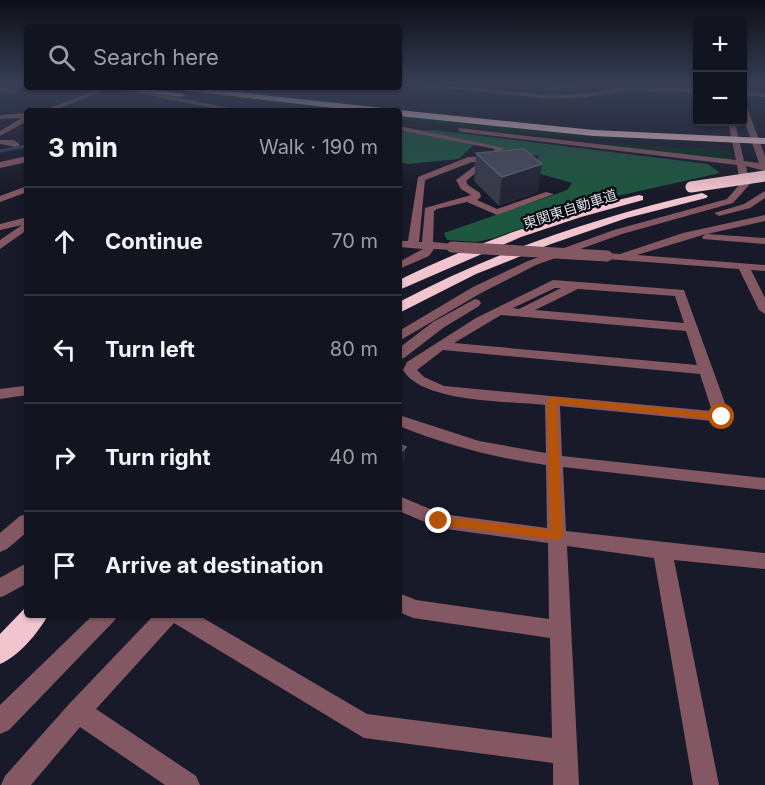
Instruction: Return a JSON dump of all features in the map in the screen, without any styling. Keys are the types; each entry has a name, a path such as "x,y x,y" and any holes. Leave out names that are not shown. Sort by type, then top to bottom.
{"highway":[{"path":"402,122 736,144"},
{"path":"402,122 588,140 761,145"},
{"name":"東関東自動車道","path":"402,306 463,274 529,246 697,192 765,176"},
{"name":"東関東自動車道","path":"402,285 458,258 543,225 616,204 697,192 765,186"},
{"path":"0,596 24,574"},
{"path":"0,652 32,618"}],"street":[{"path":"0,134 22,120"},
{"path":"462,129 765,166 761,145 750,120"},
{"path":"402,123 500,148 491,160 475,162 479,167 460,180 464,187 477,195 430,208 429,245 425,254 402,265"},
{"path":"13,127 24,126"},
{"path":"402,335 477,290 542,260 618,232 730,201 745,184 733,126"},
{"path":"0,142 11,142 16,145"},
{"path":"413,244 421,179 471,159 491,160"},
{"path":"0,165 24,160"},
{"path":"0,199 24,190"},
{"path":"468,199 497,212 549,194"},
{"path":"402,353 438,325 468,307 547,267 627,237 747,206 765,194"},
{"path":"613,256 687,235 765,218"},
{"path":"0,227 24,221"},
{"path":"0,246 15,232 24,228"},
{"path":"15,232 24,234"},
{"path":"687,235 765,241"},
{"path":"402,244 613,256 765,268"},
{"path":"743,266 765,310"},
{"path":"554,284 680,293 722,417 442,390 412,375 412,365 500,311 554,284"},
{"path":"518,314 575,286"},
{"path":"500,311 692,328"},
{"path":"440,346 706,370"},
{"path":"0,394 24,391"},
{"path":"552,400 566,785"},
{"path":"402,421 470,446 554,461 765,484"},
{"path":"402,504 439,521 663,551 765,561"},
{"path":"0,544 24,524"},
{"path":"663,551 706,785"},
{"path":"0,588 24,573"},
{"path":"402,604 413,609 560,630"},
{"path":"0,722 104,618"},
{"path":"14,785 78,711 165,618"},
{"path":"185,618 364,726 564,752"},
{"path":"78,711 187,785"}],"green space":[{"path":"402,120 445,120 665,142 532,134"},
{"path":"433,130 708,164 720,173 604,199 494,238 477,242 447,240 444,233 567,190 572,183 530,171 539,156 474,144 459,159 402,163 402,132"},
{"path":"570,141 724,150 731,151 731,161"}],"building":[{"path":"524,149 542,164 502,177 476,153"}],"waterway":[{"path":"0,151 24,147"}],"route":[{"path":"439,521 557,536 552,400 722,417"}]}
